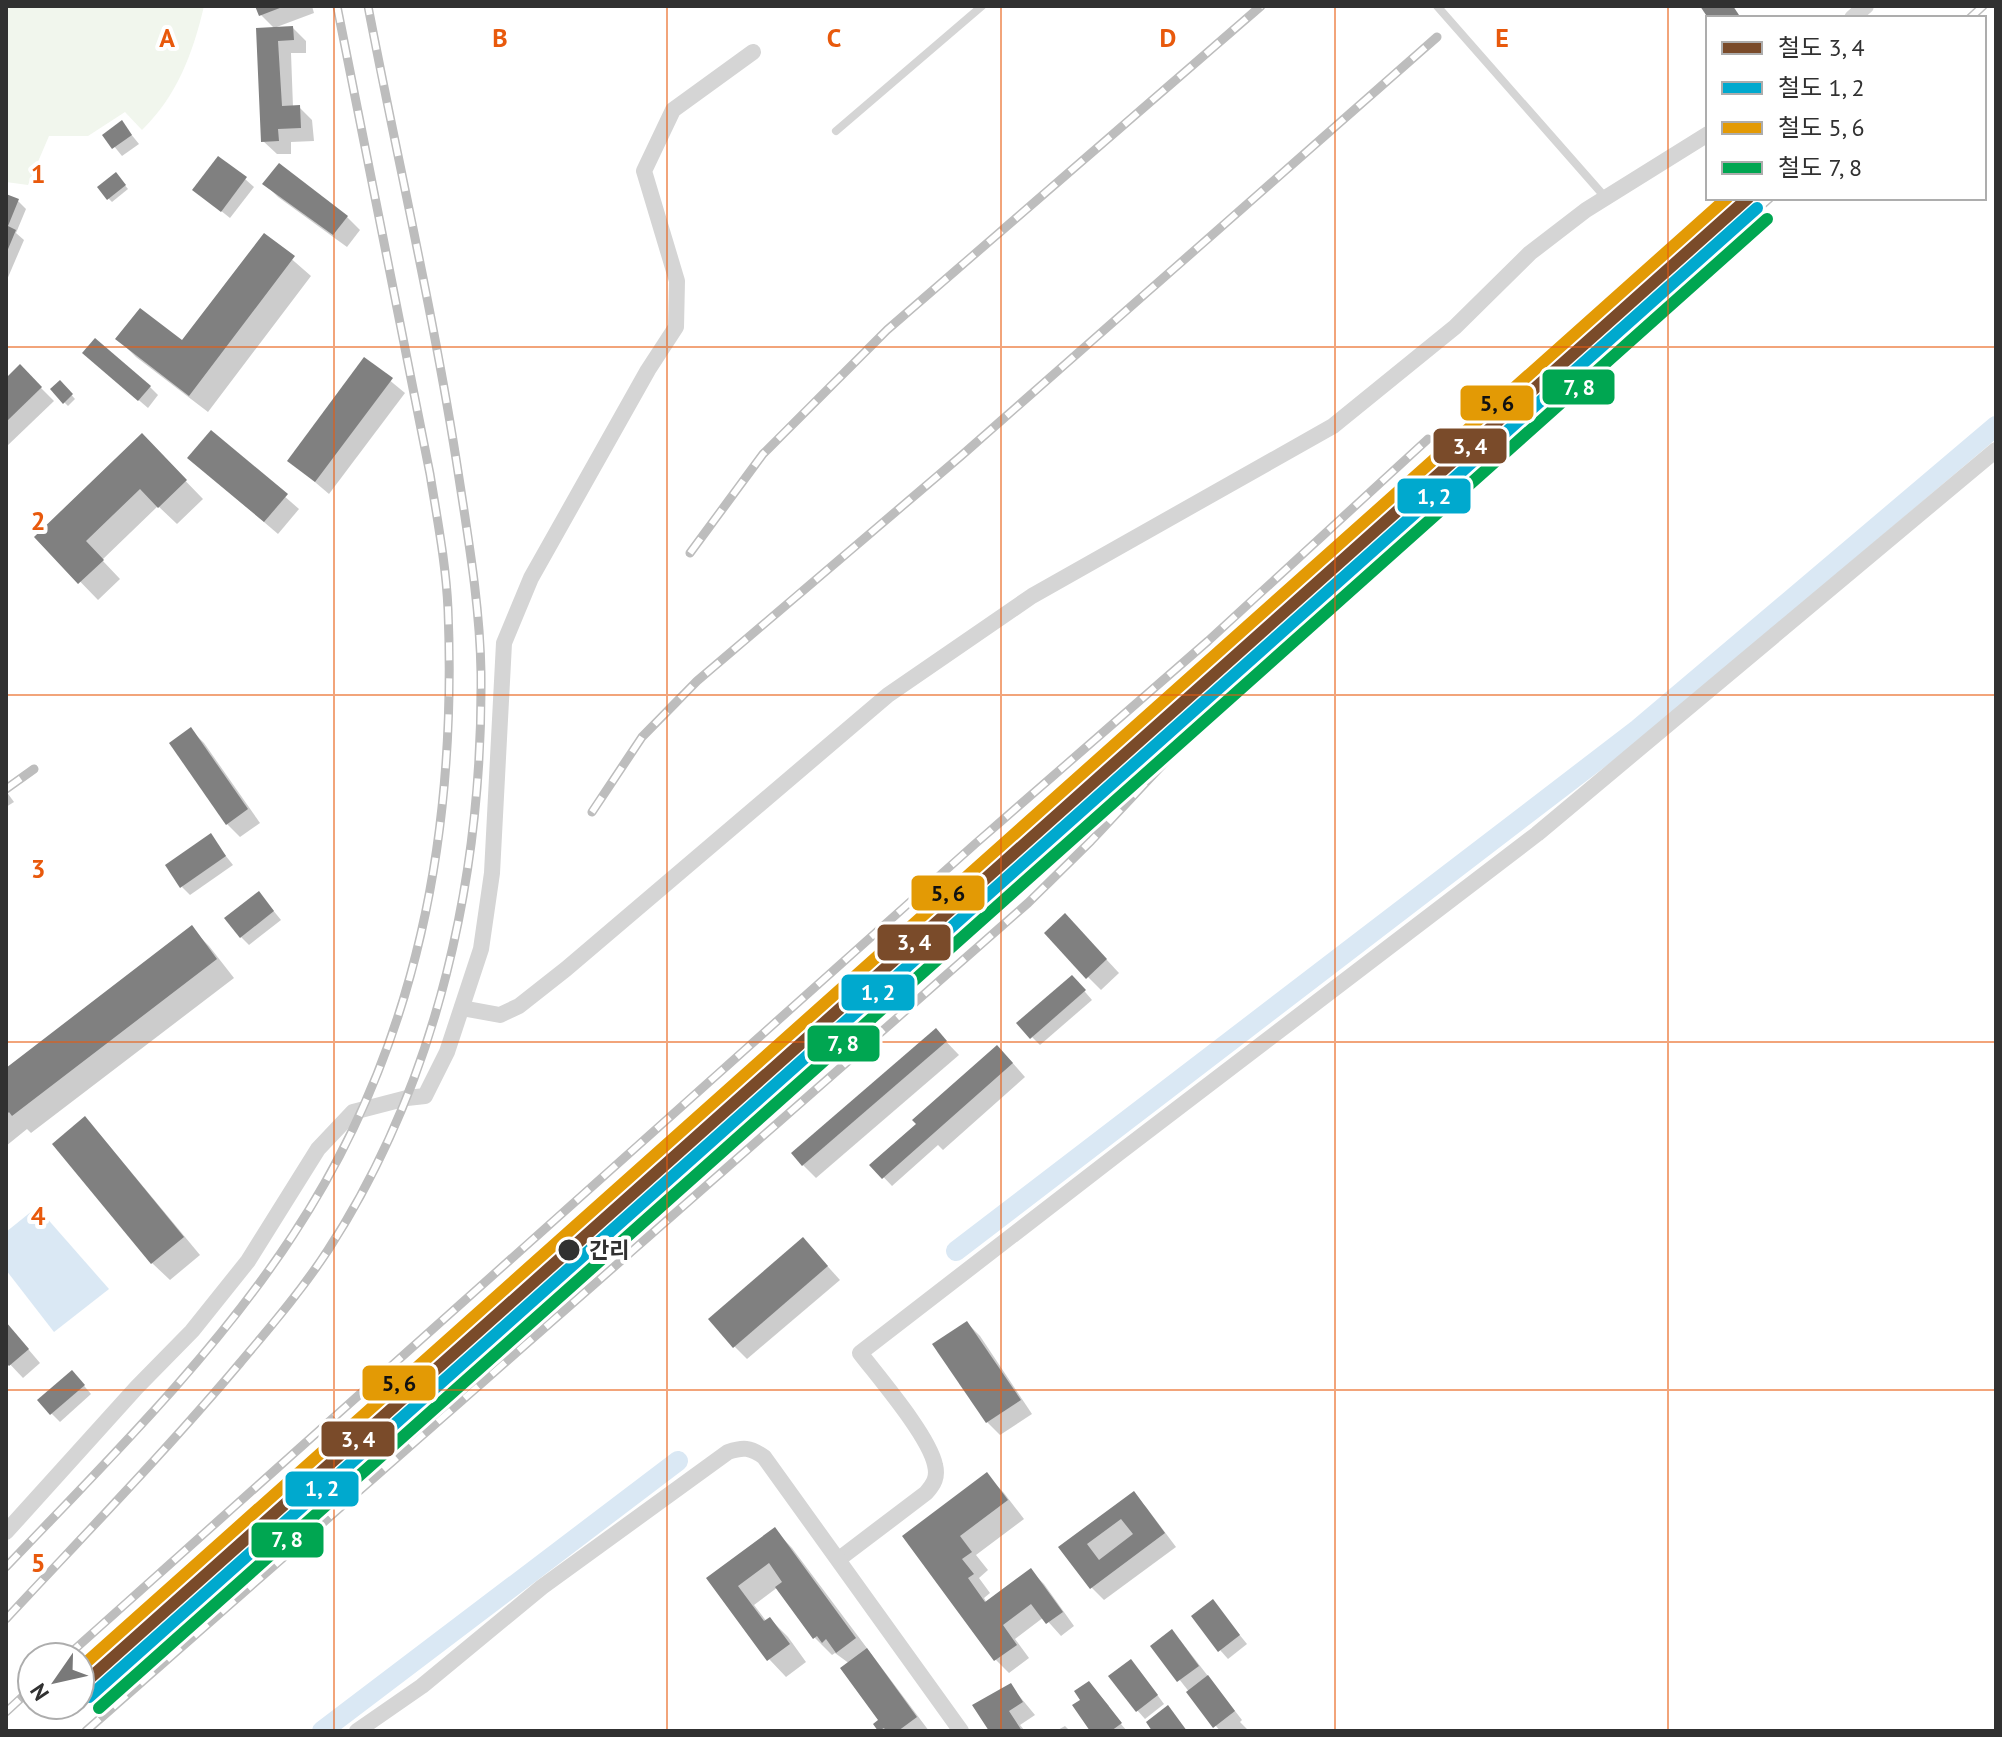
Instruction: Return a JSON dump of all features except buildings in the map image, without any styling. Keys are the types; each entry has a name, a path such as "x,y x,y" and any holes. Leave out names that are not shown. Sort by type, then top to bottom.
{"street":[{"path":"6,1532 192,1331 248,1261 318,1149 353,1112 425,1096 447,1052 481,949 492,873 504,643 531,578 648,370 676,327 677,281 644,171 673,110 753,52"},
{"path":"462,1008 500,1015 519,1006 888,695 1032,596 1333,426 1455,327 1530,253 1606,198 1706,135"},
{"path":"839,1559 935,1483 936,1467 929,1447 860,1353 1537,834 1996,450"},
{"path":"357,1731 422,1686 554,1578 728,1452 741,1448 752,1448 764,1457 961,1731"}],"lane":[{"path":"836,131 982,6"},
{"path":"1437,6 1606,198"}],"shaded area":[{"path":"6,6 204,6 182,73 165,103 142,130 125,112 88,136 49,136 28,185 6,182"},
{"path":"37,1207 109,1289 54,1332 6,1270 6,1232"}],"waterway":[{"path":"956,1251 1638,729 1996,426"},
{"path":"322,1731 678,1461"}],"railway":[{"path":"6,1567 120,1448 193,1366 262,1280 293,1235 336,1163 371,1088 399,1012 421,934 436,855 445,774 449,692 447,592 430,474 337,6"},
{"path":"6,1619 212,1396 275,1322 318,1265 366,1185 399,1117 425,1046 446,974 462,899 473,824 480,749 479,624 467,527 439,360 368,6"},
{"path":"690,553 763,454 887,330 1261,6"},
{"path":"1972,16 1983,6"},
{"path":"592,812 642,737 697,681 961,456 1437,37"},
{"path":"86,1731 1028,903 1091,841 1303,615 1768,200"},
{"path":"84,1641 975,844 1208,641 1428,439"},
{"path":"6,789 34,769"},
{"path":"6,1712 16,1703"}],"transit line":[{"path":"96,1654 1725,200"},
{"path":"96,1673 1746,200"},
{"path":"96,1691 1757,208"},
{"path":"99,1708 1767,219"}],"place":[{"name":"간리","path":"569,1250"}]}
